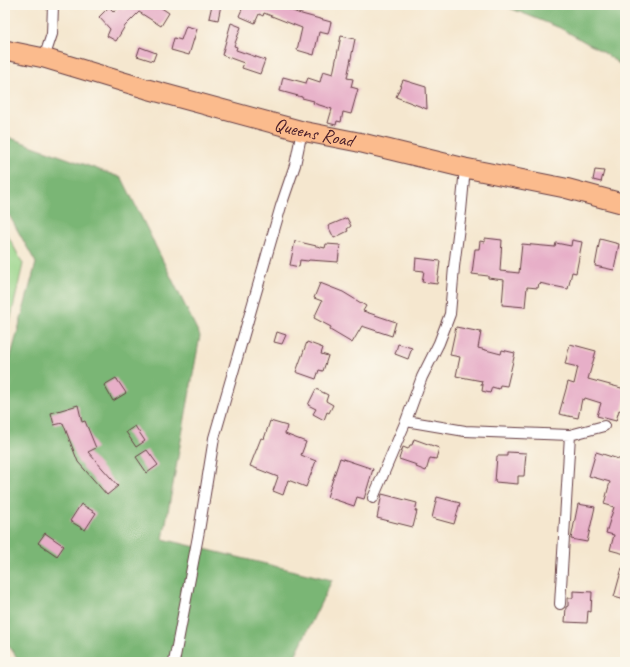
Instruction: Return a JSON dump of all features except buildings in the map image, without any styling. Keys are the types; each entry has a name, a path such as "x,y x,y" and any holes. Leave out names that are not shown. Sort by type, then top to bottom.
{"highway":[{"name":"Queens Road","path":"5,50 44,58 147,90 302,131 358,142 465,168 565,188 625,204"}],"street":[{"path":"44,58 52,34 53,5"},
{"path":"174,662 198,538 214,438 281,206 295,165 302,131"},
{"path":"373,498 406,421 422,377 439,343 450,314 454,267 462,211 465,168"},
{"path":"406,421 465,430 570,435 604,426"},
{"path":"560,604 570,435"}],"green space":[{"path":"502,5 625,5 625,68 603,52 560,28"},
{"path":"5,136 122,178 200,336 163,539 332,580 292,662 20,662 5,640 5,378 36,263 5,208"},
{"path":"5,230 23,264 10,322 5,320"}]}
